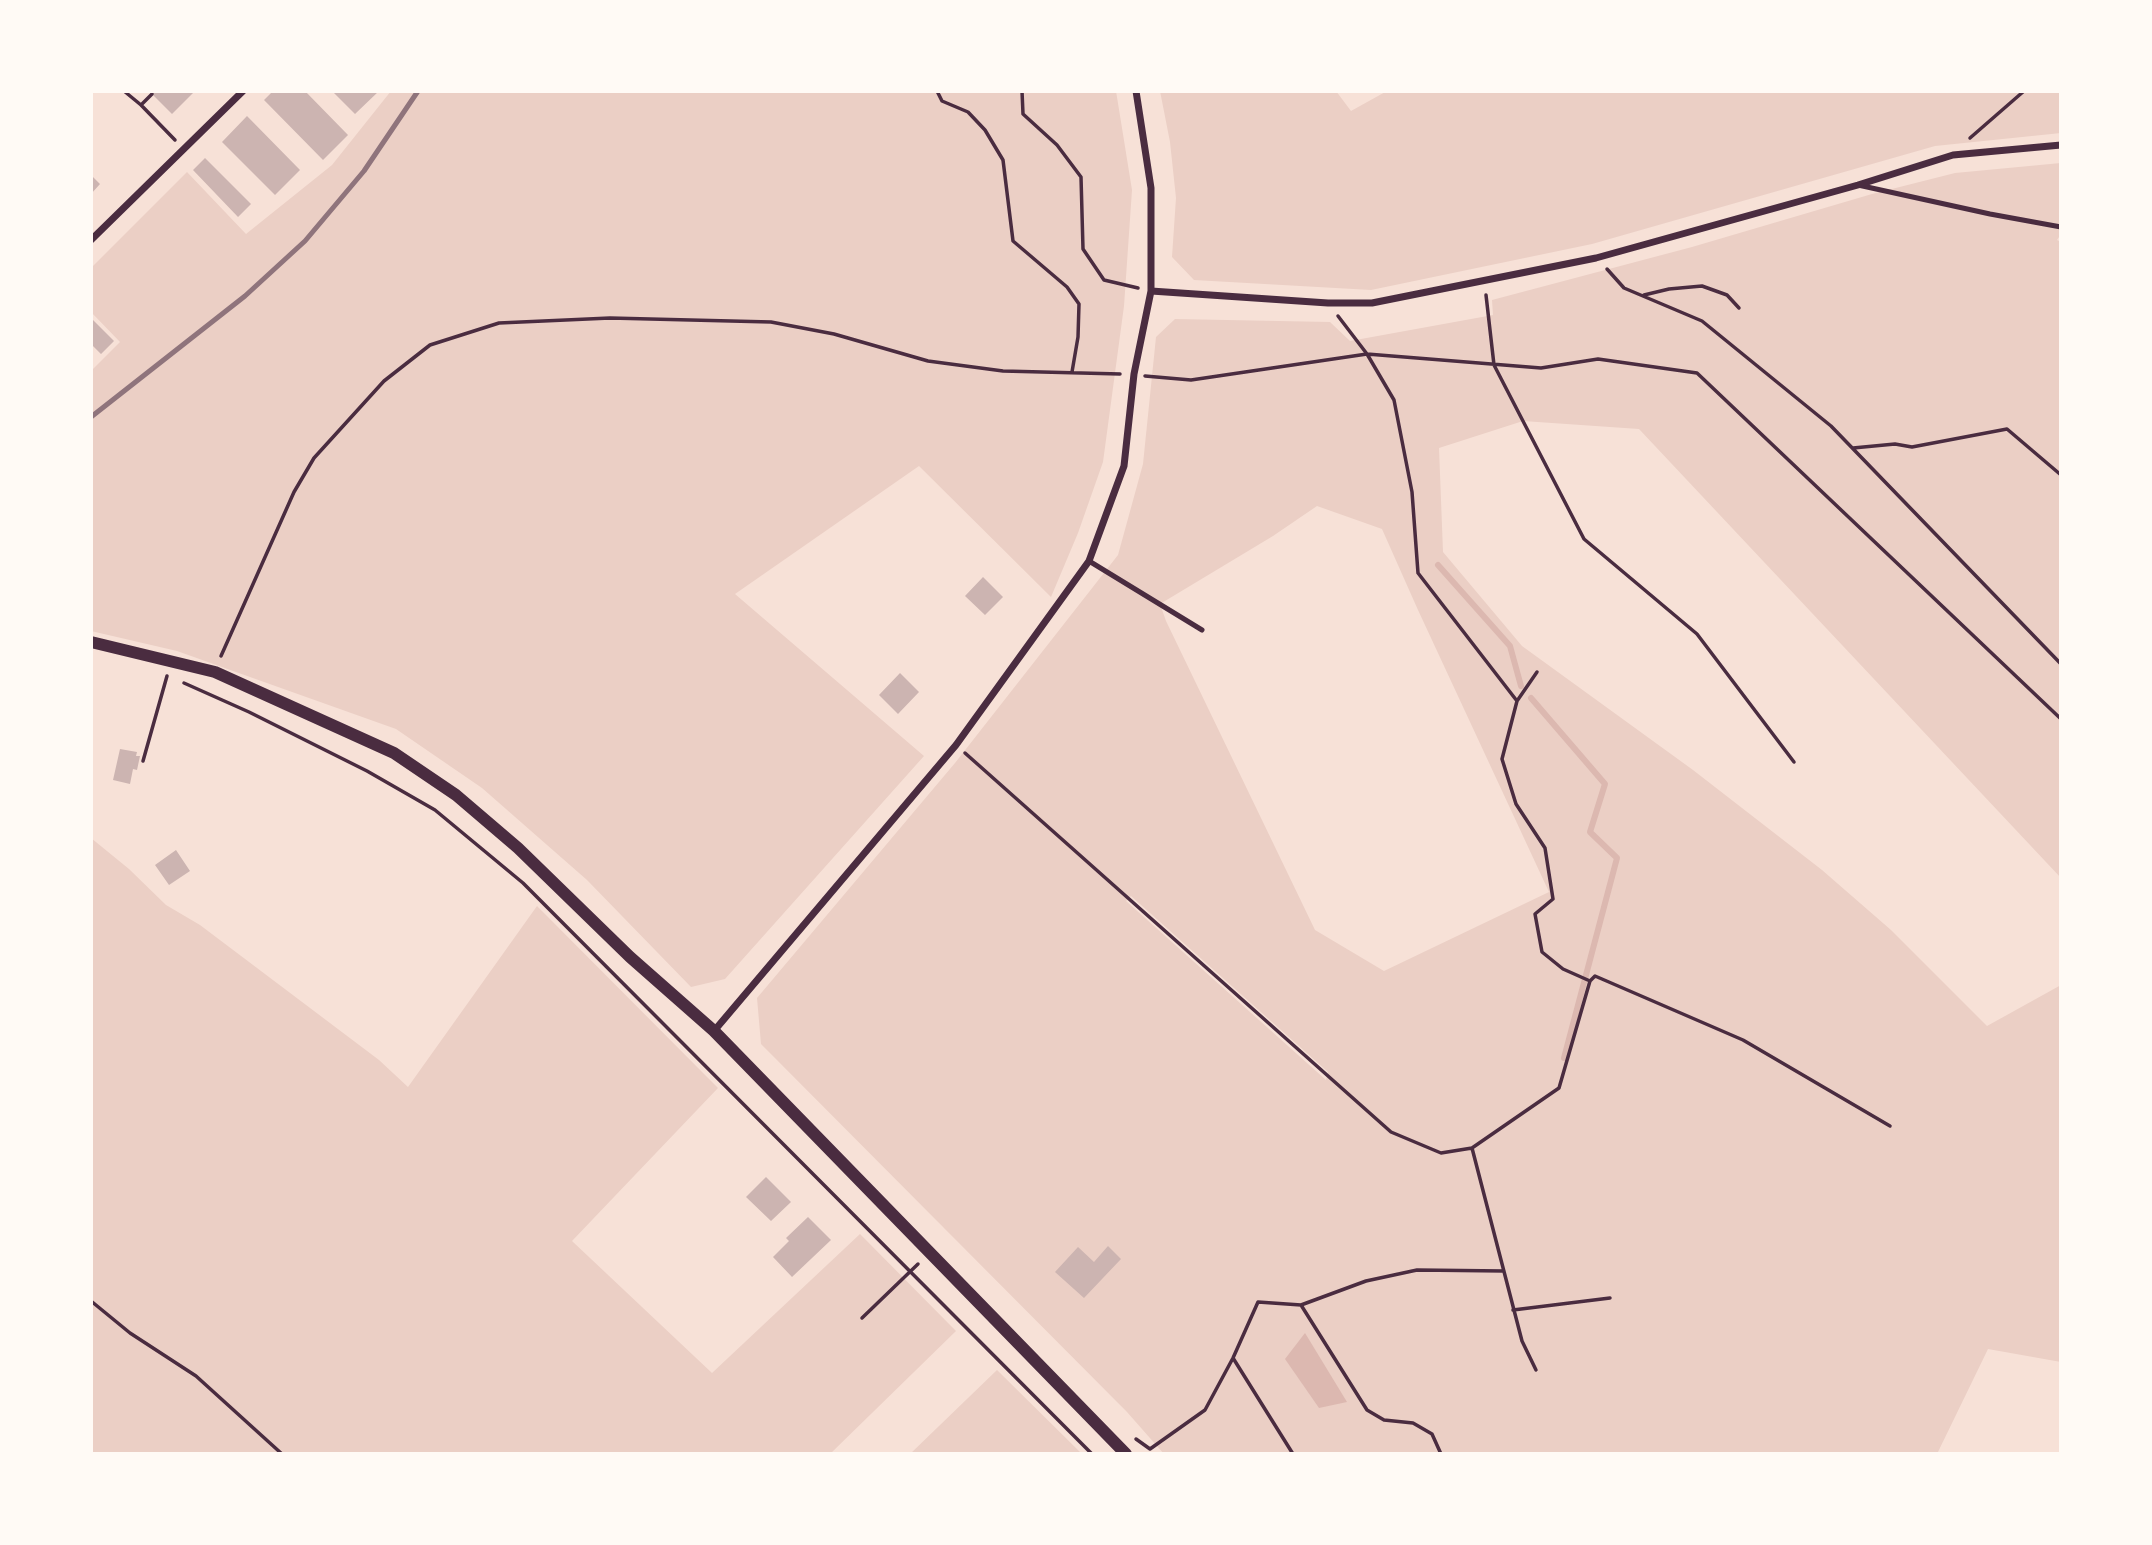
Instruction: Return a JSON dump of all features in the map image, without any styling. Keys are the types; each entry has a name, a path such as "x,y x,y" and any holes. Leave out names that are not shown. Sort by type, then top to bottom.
{"street":[{"path":"91,240 243,91"},
{"path":"714,1031 956,745 1089,561 1124,466 1134,374 1150,291 1151,188 1136,91"},
{"path":"1150,291 1328,303 1372,303 1596,258 1858,185 1953,155 2061,145"},
{"path":"91,642 215,672 394,753 456,795 518,848 630,957 714,1031 1126,1454"}],"lane":[{"path":"1858,185 2061,227"},
{"path":"1089,561 1202,630"}],"path":[{"path":"124,91 141,104 184,149"},
{"path":"937,91 942,101 968,112 985,130 1003,160 1013,241 1067,287 1079,304 1078,337 1072,373"},
{"path":"1022,91 1023,114 1057,145 1081,177 1083,249 1104,280 1150,291"},
{"path":"1953,155 2024,91"},
{"path":"141,104 152,94"},
{"path":"1596,258 1623,288 1702,321 1831,426 2061,664"},
{"path":"1484,280 1493,365 1584,539 1698,634 1794,762"},
{"path":"1642,296 1669,289 1702,286 1727,295 1739,308"},
{"path":"1328,303 1367,354 1394,400 1412,492 1418,573 1517,701"},
{"path":"215,672 294,492 314,458 384,381 430,345 499,323 610,318 771,322 834,334 928,361 1003,371 1134,374 1191,380 1367,354 1541,368 1598,359 1697,373 2061,719"},
{"path":"1853,448 1895,444 1912,447 2007,429 2061,475"},
{"path":"143,761 172,661"},
{"path":"1537,672 1517,701 1502,760 1516,804 1545,848 1553,900 1535,914 1542,952 1563,969 1586,980 1595,976 1743,1040 1890,1126"},
{"path":"203,692 367,771 435,810 523,883 1092,1454"},
{"path":"956,745 1391,1132 1441,1153 1472,1148 1559,1088 1586,980"},
{"path":"1472,1148 1513,1310 1522,1341 1536,1370"},
{"path":"1150,1449 1205,1409 1233,1358 1258,1302 1301,1305 1366,1281 1417,1270 1504,1271"},
{"path":"862,1318 910,1271"},
{"path":"1513,1310 1610,1298"},
{"path":"91,1301 130,1333 196,1376 282,1454"},
{"path":"1301,1305 1367,1410 1384,1420 1413,1423 1432,1434 1441,1454"},
{"path":"1233,1358 1293,1454"}],"shaded area":[{"path":"391,91 1116,91 1132,190 1124,306 1103,462 1078,533 1051,597 919,466 735,594 924,756 725,979 691,987 587,880 482,788 396,729 177,651 91,631 91,371 120,342 91,312 91,268 187,172 246,234 332,165"},
{"path":"1160,91 1336,91 1351,111 1387,91 2061,91 2061,133 1935,146 1592,244 1371,290 1194,280 1172,257 1176,198 1170,142"},
{"path":"2061,163 2061,234 2057,240 2061,242 2061,878 1639,429 1523,421 1439,448 1443,552 1522,646 1693,770 1822,870 1891,930 1987,1026 2061,985 2061,1362 1988,1349 1937,1454 1164,1454 1127,1412 761,1044 757,998 955,763 1118,555 1143,464 1156,337 1175,319 1330,322 1350,341 1493,315 1492,300 1955,173","holes":["1317,506 1382,529 1549,892 1384,971 1315,930 1160,604 1273,536","1131,896 1328,1072 1326,1080 1126,901"]},
{"path":"91,838 129,869 166,905 200,925 379,1060 408,1087 537,906 718,1088 572,1241 712,1373 860,1234 956,1331 830,1454 91,1454"},
{"path":"1305,1333 1347,1402 1319,1408 1285,1359"},
{"path":"997,1370 1082,1454 910,1454"}],"building":[{"path":"149,91 195,91 172,114"},
{"path":"273,91 305,91 348,135 323,160 264,100"},
{"path":"332,91 379,91 355,114"},
{"path":"247,116 300,170 275,195 222,142"},
{"path":"205,158 251,204 238,217 193,170"},
{"path":"91,175 100,184 91,194"},
{"path":"91,318 114,341 101,354 91,344"},
{"path":"983,577 1003,597 985,615 965,596"},
{"path":"900,673 919,692 898,714 879,695"},
{"path":"120,749 137,752 136,756 140,756 137,770 133,769 130,784 113,780"},
{"path":"176,850 190,871 169,885 155,865"},
{"path":"766,1177 791,1202 771,1221 746,1197"},
{"path":"808,1217 831,1240 792,1277 773,1257 789,1241 786,1238"},
{"path":"1108,1246 1121,1259 1084,1298 1055,1272 1078,1247 1094,1262"}],"waterway":[{"path":"1438,565 1510,646 1521,686"},
{"path":"1531,698 1605,784 1590,832 1617,858 1564,1058"}],"railway":[{"path":"91,417 245,296 305,241 364,171 418,91"}]}
